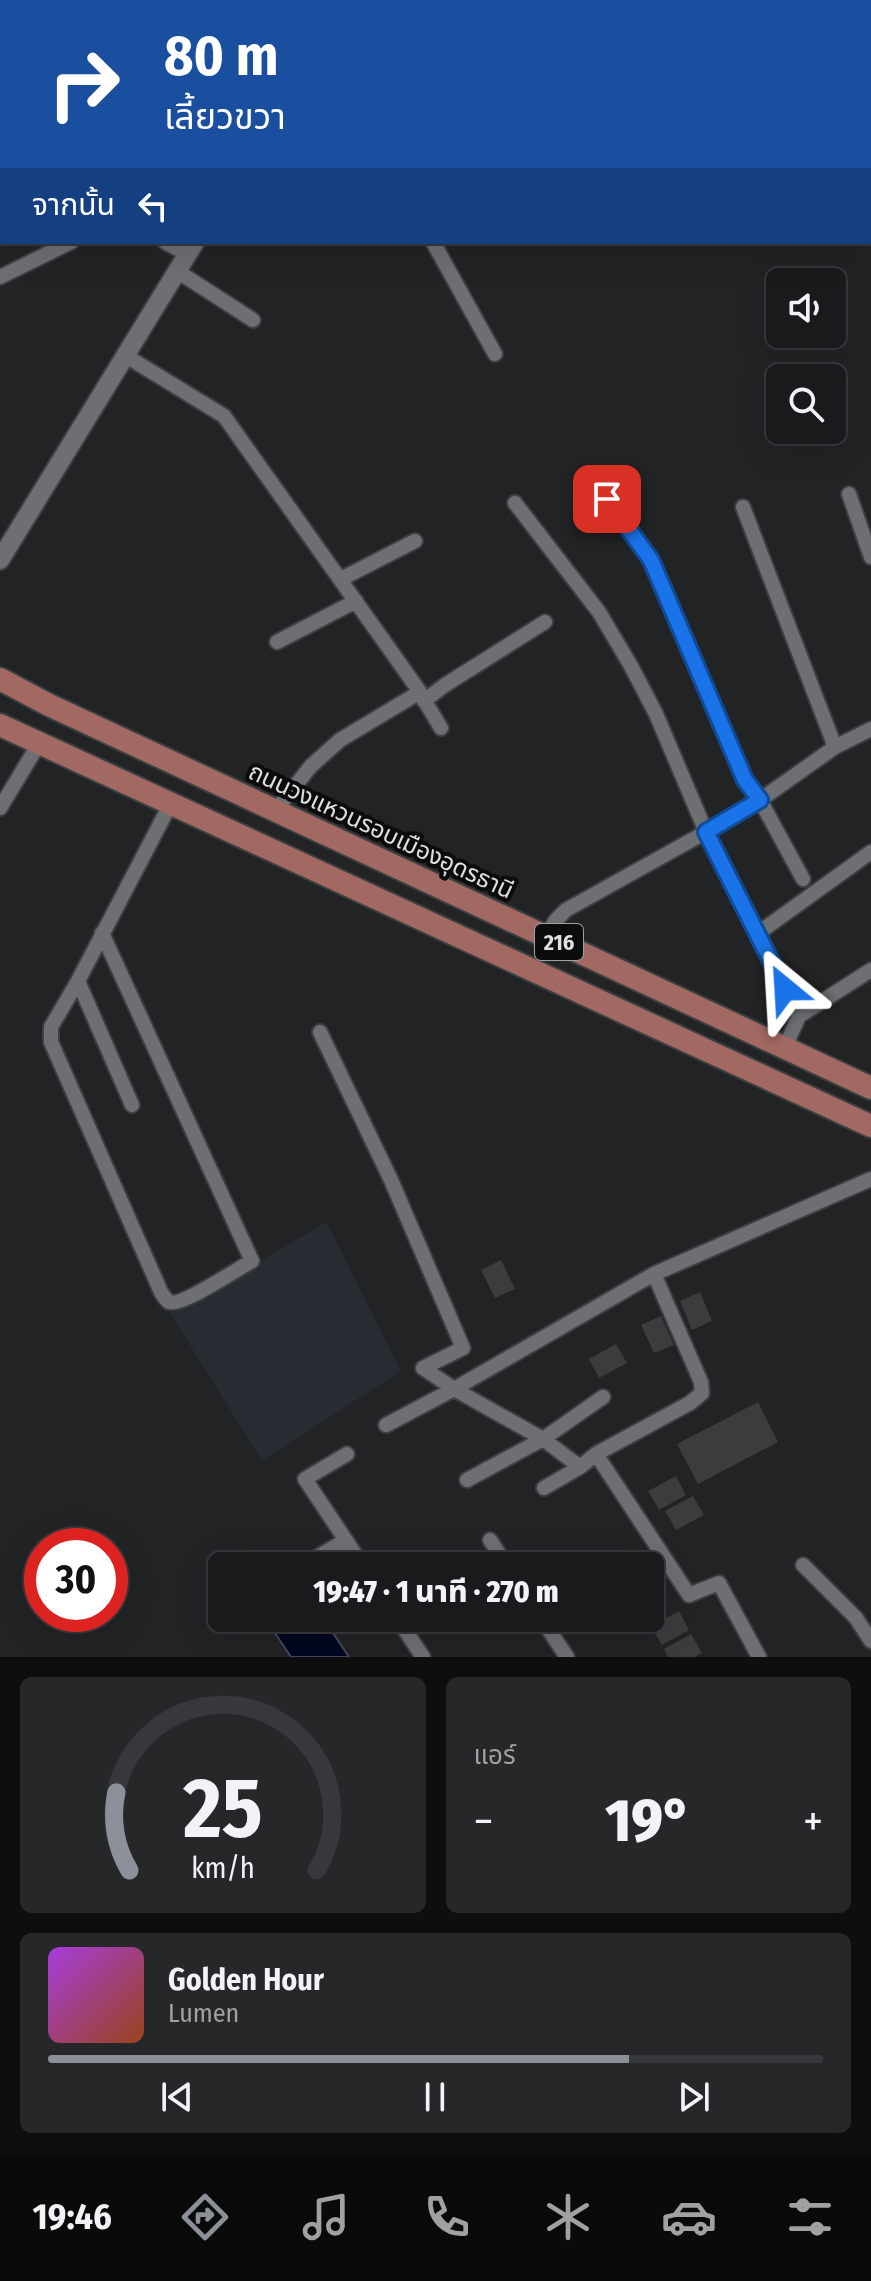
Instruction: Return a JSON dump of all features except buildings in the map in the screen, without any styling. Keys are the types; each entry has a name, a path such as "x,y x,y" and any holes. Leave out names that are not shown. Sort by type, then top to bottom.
{"main road":[{"name":"ถนนวงแหวนรอบเมืองอุดรธานี","path":"2,679 49,705 871,1088"},
{"name":"216","path":"0,725 871,1126"}],"street":[{"path":"0,277 67,244"},
{"path":"434,244 495,354"},
{"path":"0,560 191,248"},
{"path":"177,271 253,320"},
{"path":"126,356 224,416 341,579 441,728"},
{"path":"849,494 871,557"},
{"path":"607,499 651,560 745,780 760,800 803,879"},
{"path":"515,503 599,612 631,666 656,714 706,832 799,1016"},
{"path":"743,507 835,747"},
{"path":"341,579 415,541"},
{"path":"277,642 356,601"},
{"path":"276,810 311,766 340,740 445,685 545,622"},
{"path":"546,936 566,910 760,800 835,747 871,729"},
{"path":"0,808 40,742"},
{"path":"102,933 252,1261 179,1302 168,1302 161,1292 51,1042 51,1027 171,803"},
{"path":"757,934 871,852"},
{"path":"785,1047 799,1016 871,970"},
{"path":"78,981 132,1105"},
{"path":"320,1032 391,1180 463,1348 423,1368 543,1439 580,1467"},
{"path":"386,1425 654,1274 871,1179"},
{"path":"544,1488 702,1393 701,1382 654,1274"},
{"path":"467,1480 543,1439 603,1397"},
{"path":"347,1454 305,1479 354,1552"},
{"path":"596,1454 689,1595 719,1583 759,1657"},
{"path":"326,1552 346,1540"},
{"path":"490,1540 498,1552"},
{"path":"803,1565 856,1618 871,1641"},
{"path":"406,1632 423,1657"},
{"path":"550,1632 567,1657"}],"shaded area":[{"path":"327,1222 401,1371 262,1461 170,1313"}],"water":[{"path":"274,1632 332,1632 349,1657 291,1657"}],"route":[{"path":"607,499 651,560 745,780 760,800 706,832 785,989"}]}
